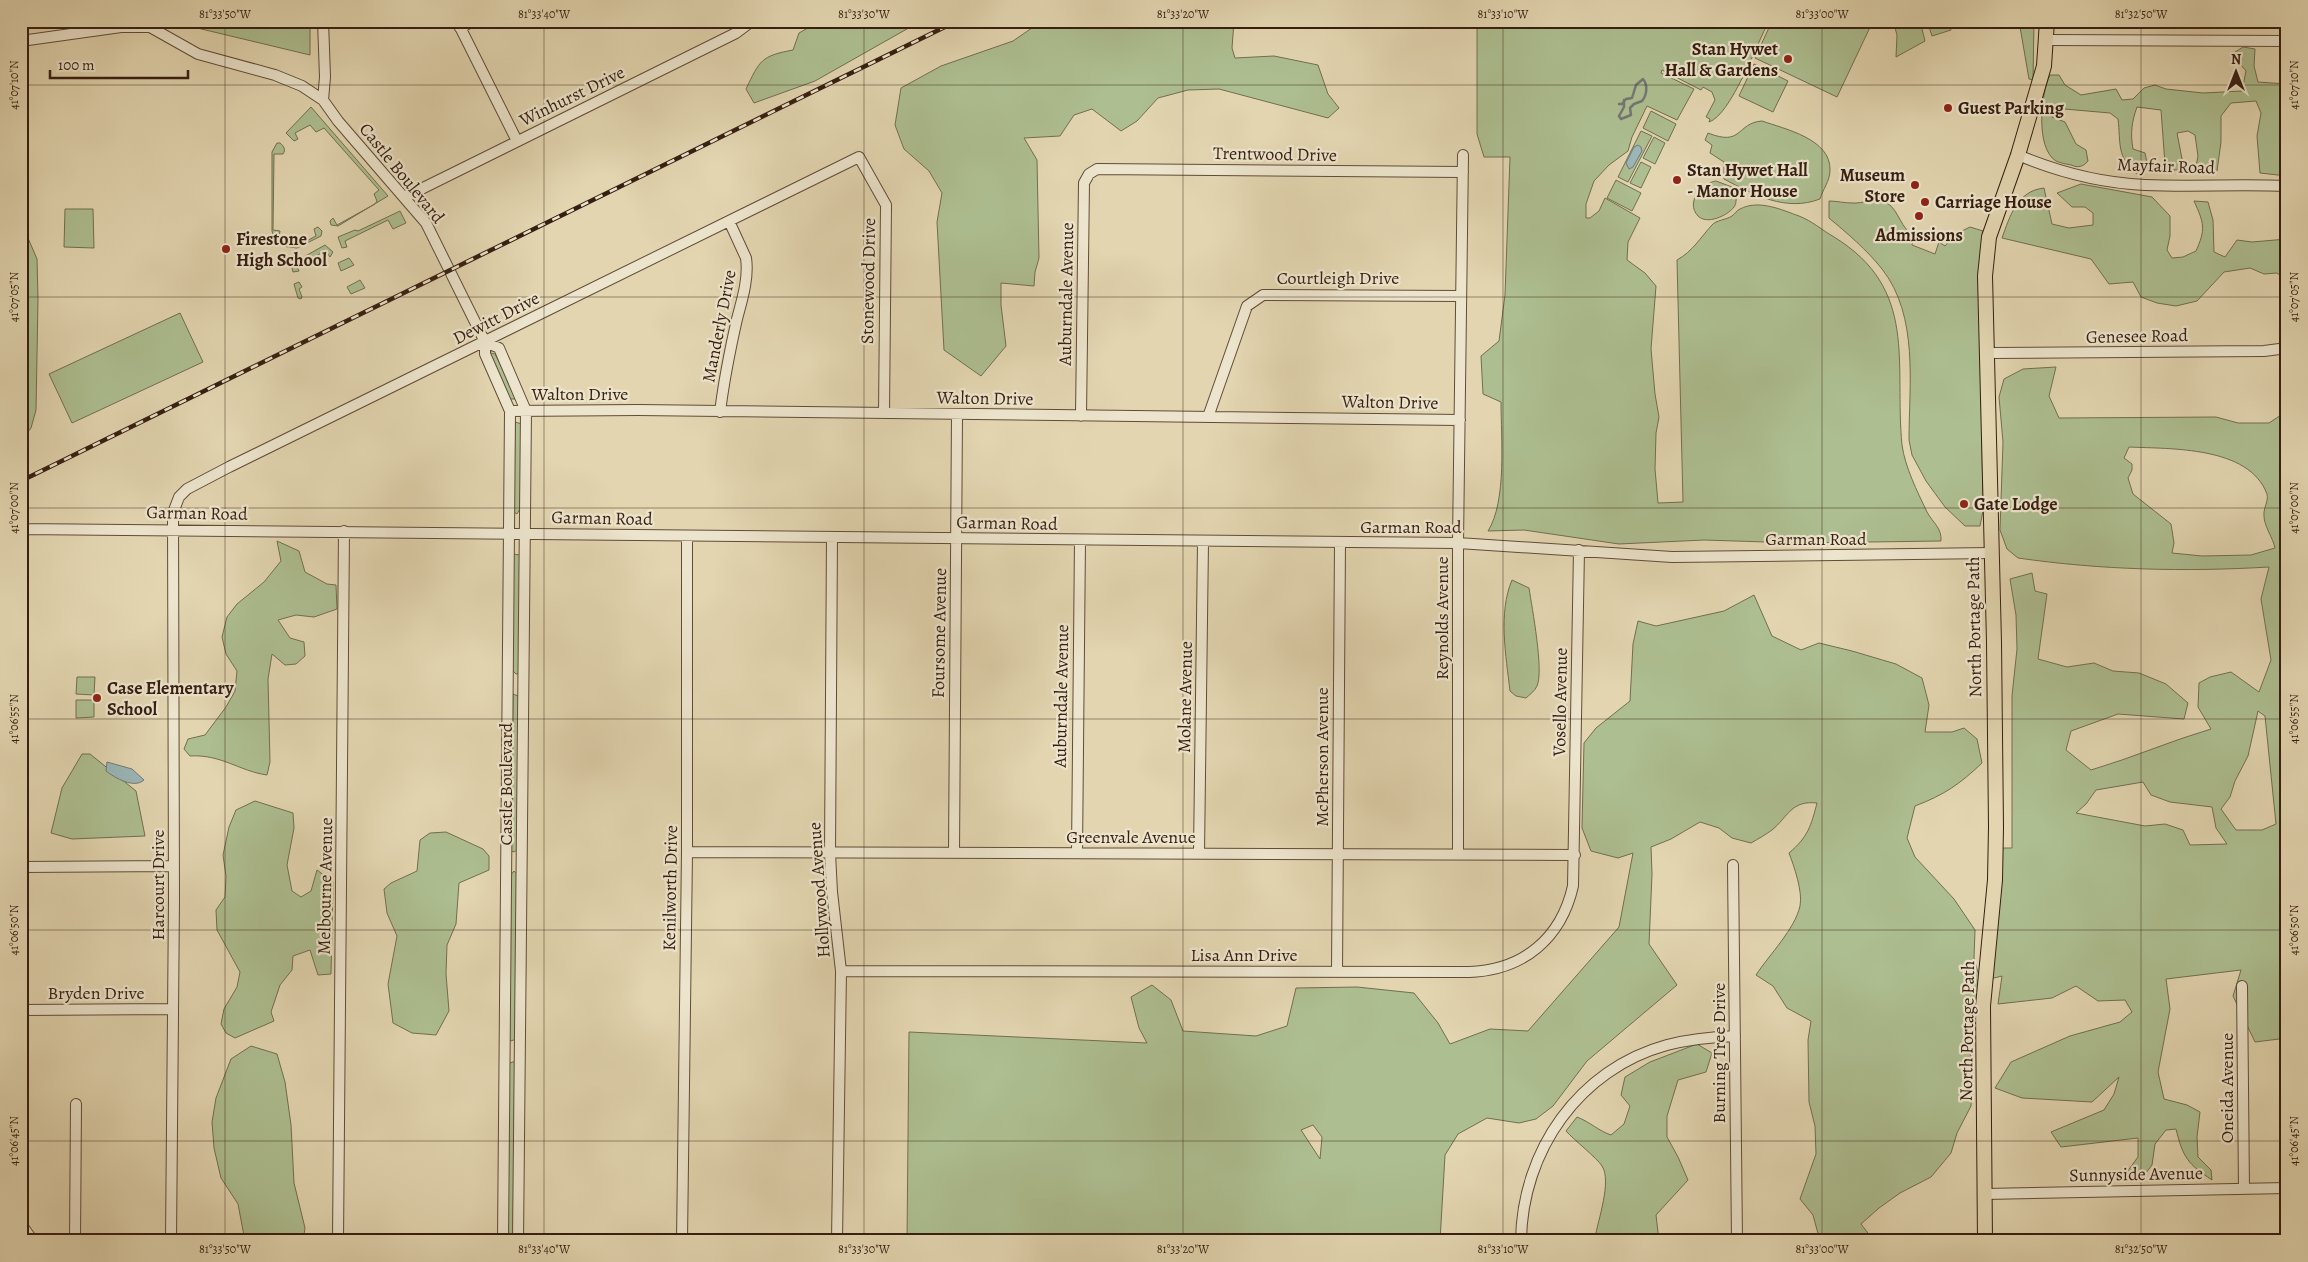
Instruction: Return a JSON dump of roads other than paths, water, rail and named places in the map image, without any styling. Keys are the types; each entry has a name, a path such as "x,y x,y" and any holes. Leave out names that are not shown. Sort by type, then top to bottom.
{"main road":[{"name":"North Portage Path","path":"1985,1241 1983,1006 1996,863 1985,276 1989,237 2018,155 2042,75 2047,40 2047,21"}],"street":[{"path":"21,41 121,27 150,27 198,54 275,75 302,86 323,100 325,77 323,21"},
{"path":"473,21 458,24 517,141"},
{"name":"Winhurst Drive","path":"405,198 736,33 752,21"},
{"path":"2047,40 2287,41"},
{"name":"Castle Boulevard","path":"323,100 338,121 426,223 485,342 485,354 510,411 504,1241"},
{"name":"Reynolds Avenue","path":"1458,854 1458,543 1462,155"},
{"name":"Mayfair Road","path":"2018,155 2061,171 2121,183 2144,185 2241,184 2287,186"},
{"name":"Dewitt Drive","path":"174,529 173,513 179,497 186,489 859,157"},
{"name":"Stonewood Drive","path":"859,157 886,205 884,413"},
{"name":"Trentwood Drive","path":"1089,174 1097,169 1107,168 1463,172"},
{"name":"Auburndale Avenue","path":"1081,416 1084,182 1089,174"},
{"name":"Manderly Drive","path":"720,412 724,380 746,282 747,264 729,221"},
{"name":"Courtleigh Drive","path":"1208,417 1247,306 1262,295 1461,296"},
{"name":"Castle Boulevard","path":"485,342 498,348 526,411 518,1241"},
{"name":"Genesee Road","path":"1987,354 2264,351 2287,348"},
{"name":"Walton Drive","path":"510,411 884,413 1460,420"},
{"name":"Foursome Avenue","path":"954,853 957,414"},
{"path":"22,528 22,867 174,866"},
{"name":"Garman Road","path":"22,528 1203,542 1458,543 1672,557 1991,553"},
{"name":"Harcourt Drive","path":"171,1241 174,529"},
{"name":"Melbourne Avenue","path":"338,1241 344,531"},
{"name":"Kenilworth Drive","path":"682,1241 687,852 687,536"},
{"name":"Hollywood Avenue","path":"832,537 830,853 832,892 841,971 837,1241"},
{"name":"Auburndale Avenue","path":"1077,853 1080,540"},
{"name":"Molane Avenue","path":"1199,853 1203,542"},
{"name":"McPherson Avenue","path":"1337,972 1340,543"},
{"name":"Vosello Avenue","path":"1575,855 1577,581 1579,550"},
{"path":"508,681 523,681"},
{"name":"Greenvale Avenue","path":"687,852 1575,855"},
{"name":"Lisa Ann Drive","path":"841,971 1483,971 1504,967 1519,961 1544,942 1560,921 1570,900 1574,886 1575,855"},
{"path":"506,860 522,861"},
{"name":"Burning Tree Drive","path":"1733,865 1737,1241"},
{"name":"Oneida Avenue","path":"2242,986 2244,1189"},
{"name":"Bryden Drive","path":"21,1010 172,1009"},
{"path":"1521,1241 1522,1212 1533,1169 1553,1129 1574,1102 1612,1070 1648,1052 1684,1041 1735,1036"},
{"path":"505,1049 520,1048"},
{"path":"75,1241 76,1104"},
{"name":"Sunnyside Avenue","path":"1985,1194 2287,1188"},
{"path":"21,1224 33,1241"}],"water":[{"path":"1638,145 1642,151 1633,167 1629,169 1626,163 1634,147"},
{"path":"107,762 132,769 144,780 130,783 114,777 106,771"}],"waterway":[{"path":"1619,104 1622,104 1626,99 1632,98 1636,85 1643,79 1646,87 1644,99 1630,108 1631,115 1621,119 1619,116 1624,107 1624,100"}],"railway":[{"path":"21,481 957,21"}],"place":[{"name":"Stan Hywet Hall & Gardens","path":"1788,59"},
{"name":"Guest Parking","path":"1948,108"},
{"name":"Stan Hywet Hall - Manor House","path":"1677,180"},
{"name":"Museum Store","path":"1915,185"},
{"name":"Carriage House","path":"1925,202"},
{"name":"Admissions","path":"1919,216"},
{"name":"Firestone High School","path":"226,249"},
{"name":"Gate Lodge","path":"1964,504"},
{"name":"Case Elementary School","path":"97,698"}]}
